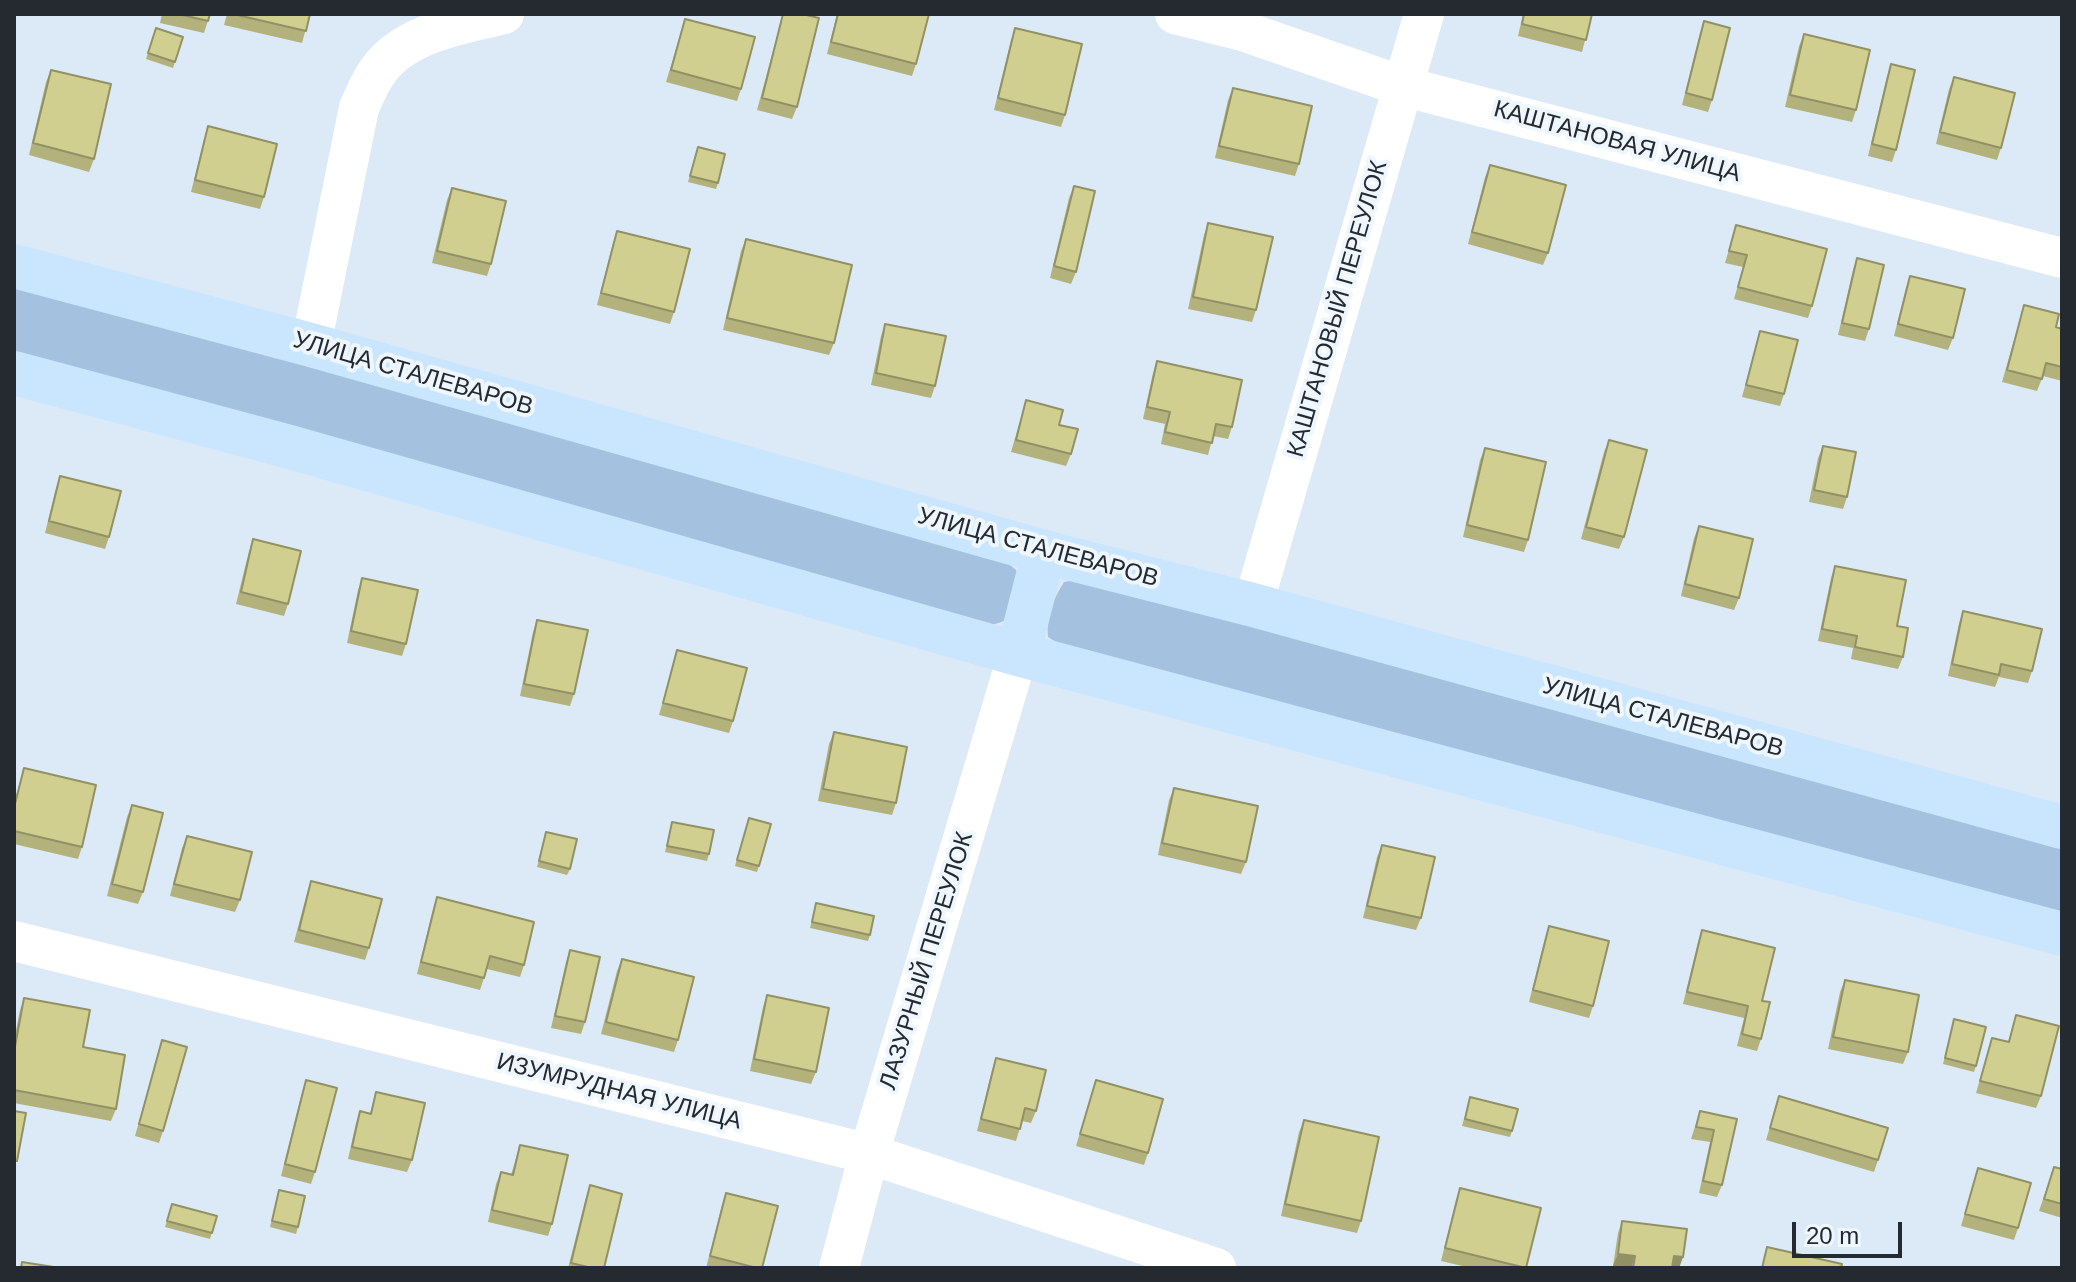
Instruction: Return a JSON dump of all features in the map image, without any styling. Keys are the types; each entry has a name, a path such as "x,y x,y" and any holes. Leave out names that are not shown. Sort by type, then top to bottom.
{"main road":[{"name":"УЛИЦА СТАЛЕВАРОВ","path":"14,266 311,345 1044,552 1253,605 2062,827"},
{"path":"14,373 271,442 1018,654 2062,934"},
{"path":"1018,654 1044,552"}],"street":[{"path":"311,345 359,108 377,72 407,43 458,25 504,14"},
{"name":"КАШТАНОВАЯ УЛИЦА","path":"1175,14 1243,31 1402,86 2062,258"},
{"name":"КАШТАНОВЫЙ ПЕРЕУЛОК","path":"1253,605 1424,14"},
{"name":"ЛАЗУРНЫЙ ПЕРЕУЛОК","path":"839,1268 869,1154 1018,654"},
{"name":"ИЗУМРУДНАЯ УЛИЦА","path":"14,941 869,1154 1216,1268"}],"shaded area":[{"path":"14,282 1003,559 1022,580 1015,608 1002,622 982,626 14,356"},
{"path":"1081,579 2062,849 2062,920 1062,646 1048,637 1051,608 1064,582"}],"building":[{"path":"178,14 210,14 208,21"},
{"path":"233,14 310,14 306,31"},
{"path":"783,14 819,18 797,107 762,98"},
{"path":"838,14 929,14 916,64 831,42"},
{"path":"1524,14 1592,14 1586,40 1522,24"},
{"path":"685,19 755,37 741,89 671,70"},
{"path":"1704,21 1730,28 1712,100 1686,93"},
{"path":"156,28 183,37 175,62 148,53"},
{"path":"1015,28 1082,44 1065,115 998,98"},
{"path":"1804,34 1870,50 1856,110 1790,95"},
{"path":"1891,64 1915,70 1896,150 1872,144"},
{"path":"51,70 111,84 94,159 33,143"},
{"path":"1954,77 2015,93 2001,148 1940,132"},
{"path":"1233,88 1312,106 1299,164 1219,146"},
{"path":"208,126 277,144 264,197 195,180"},
{"path":"698,147 725,154 718,183 690,176"},
{"path":"1490,165 1566,185 1548,253 1472,232"},
{"path":"1074,186 1095,191 1076,272 1054,266"},
{"path":"452,188 506,201 491,264 437,251"},
{"path":"1208,223 1273,237 1256,310 1193,297"},
{"path":"1736,225 1827,249 1812,306 1738,287 1747,255 1729,251"},
{"path":"617,231 690,249 674,312 601,293"},
{"path":"746,239 852,265 834,343 727,318"},
{"path":"1857,258 1884,265 1869,329 1842,323"},
{"path":"1910,276 1965,289 1953,338 1898,324"},
{"path":"2024,305 2059,314 2056,327 2062,329 2062,367 2046,363 2042,379 2007,370"},
{"path":"885,324 946,336 935,386 876,373"},
{"path":"1760,331 1798,340 1784,394 1746,385"},
{"path":"1157,361 1242,380 1232,427 1216,424 1212,443 1165,432 1170,412 1147,407"},
{"path":"1026,400 1063,410 1059,425 1078,429 1071,454 1016,440"},
{"path":"1609,440 1647,450 1624,537 1586,527"},
{"path":"1823,446 1856,452 1847,497 1814,490"},
{"path":"1485,448 1546,462 1528,540 1467,525"},
{"path":"60,476 121,491 109,537 49,521"},
{"path":"1699,526 1753,539 1739,598 1685,584"},
{"path":"253,539 301,551 288,604 241,592"},
{"path":"1835,566 1906,580 1897,626 1908,628 1903,657 1855,647 1857,636 1822,629"},
{"path":"362,578 418,590 406,644 351,631"},
{"path":"1963,611 2042,629 2032,671 2001,664 1999,675 1952,664"},
{"path":"537,620 588,630 574,694 524,684"},
{"path":"677,650 747,668 733,721 663,703"},
{"path":"834,732 907,747 896,803 823,789"},
{"path":"24,768 96,785 82,847 14,831 14,808"},
{"path":"1174,788 1258,806 1246,862 1162,843"},
{"path":"132,805 163,813 143,892 112,884"},
{"path":"749,818 771,824 759,866 737,860"},
{"path":"672,822 714,830 709,854 667,846"},
{"path":"546,832 577,839 570,869 539,861"},
{"path":"187,836 252,852 240,900 174,884"},
{"path":"1382,845 1435,857 1421,918 1367,906"},
{"path":"311,881 382,899 369,948 299,930"},
{"path":"437,897 534,922 524,965 490,956 484,978 421,962"},
{"path":"816,903 874,916 870,935 812,922"},
{"path":"1549,926 1609,941 1593,1006 1533,990"},
{"path":"1702,930 1775,948 1762,1001 1770,1002 1761,1039 1742,1034 1748,1006 1687,992"},
{"path":"570,950 600,957 585,1022 555,1016"},
{"path":"622,959 694,977 678,1040 606,1022"},
{"path":"1845,980 1919,995 1908,1052 1833,1037"},
{"path":"767,995 829,1008 816,1072 754,1059"},
{"path":"24,998 90,1010 83,1047 125,1055 116,1109 14,1090 14,1052"},
{"path":"2016,1015 2059,1026 2041,1096 1980,1081 1992,1038 2009,1042"},
{"path":"1954,1019 1986,1027 1976,1066 1945,1058"},
{"path":"162,1040 187,1047 163,1131 139,1124"},
{"path":"996,1058 1046,1070 1036,1111 1025,1108 1020,1129 981,1119"},
{"path":"306,1080 337,1088 315,1172 285,1164"},
{"path":"1096,1080 1163,1099 1148,1153 1080,1134"},
{"path":"376,1092 425,1103 412,1160 352,1147 360,1111 371,1114"},
{"path":"1779,1096 1888,1128 1878,1160 1770,1128"},
{"path":"1470,1097 1518,1109 1512,1131 1465,1119"},
{"path":"14,1111 26,1113 17,1161 14,1161"},
{"path":"1700,1111 1737,1119 1722,1185 1703,1181 1714,1130 1696,1127"},
{"path":"1304,1120 1379,1137 1361,1221 1285,1204"},
{"path":"520,1145 568,1155 552,1224 492,1210 501,1172 513,1175"},
{"path":"2054,1167 2062,1169 2062,1204 2044,1199"},
{"path":"1978,1168 2031,1183 2018,1228 1965,1214"},
{"path":"590,1185 622,1194 604,1268 571,1263"},
{"path":"1460,1188 1541,1208 1526,1268 1445,1248"},
{"path":"279,1190 305,1196 298,1227 272,1221"},
{"path":"726,1193 778,1206 762,1268 710,1256"},
{"path":"172,1204 217,1216 212,1233 167,1221"},
{"path":"1622,1221 1687,1229 1683,1257 1674,1256 1672,1268 1633,1268 1635,1256 1618,1254"},
{"path":"1767,1247 1842,1264 1841,1268 1762,1268"},
{"path":"22,1262 60,1268 21,1268"}]}
